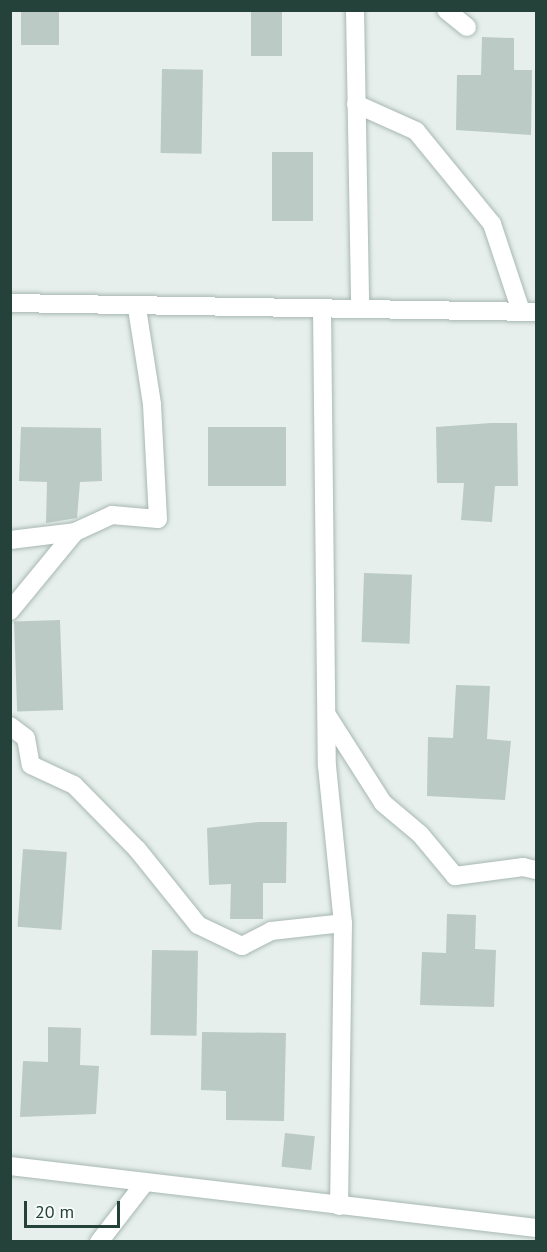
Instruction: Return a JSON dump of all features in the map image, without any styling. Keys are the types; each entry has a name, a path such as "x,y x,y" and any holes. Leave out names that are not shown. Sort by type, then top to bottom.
{"street":[{"path":"355,10 360,308"},
{"path":"446,10 467,27"},
{"path":"10,303 137,308 360,308 529,312 492,224 416,131 356,104"},
{"path":"10,540 75,532 112,515 158,519 152,404 137,308"},
{"path":"322,308 327,714 343,923 339,1206"},
{"path":"10,611 75,532"},
{"path":"327,714 383,803 420,834 455,876 523,867 537,870"},
{"path":"10,726 26,738 31,765 74,785 137,849 198,925 242,946 271,931 343,923"},
{"path":"10,1166 143,1185 537,1228"},
{"path":"99,1242 143,1185"}],"building":[{"path":"21,10 59,10 59,45 21,45"},
{"path":"251,10 282,10 282,56 251,56"},
{"path":"482,37 514,38 514,70 532,70 531,135 456,130 457,75 481,75"},
{"path":"162,69 203,70 202,154 161,153"},
{"path":"272,152 313,152 313,221 272,221"},
{"path":"517,423 518,486 495,486 492,522 461,520 464,483 437,483 436,427"},
{"path":"21,427 101,428 102,481 80,482 77,518 46,523 47,482 19,481"},
{"path":"208,427 286,427 286,486 208,486"},
{"path":"364,573 412,575 410,644 362,642"},
{"path":"60,620 63,710 17,712 14,622"},
{"path":"456,685 490,686 487,739 511,741 505,800 427,796 428,737 453,738"},
{"path":"259,822 287,822 286,883 263,883 263,919 230,919 231,884 209,885 207,828"},
{"path":"23,849 67,852 61,930 18,927"},
{"path":"447,914 476,915 475,949 496,950 494,1007 420,1005 422,952 446,953"},
{"path":"152,950 198,951 197,1036 151,1035"},
{"path":"48,1027 81,1028 80,1065 99,1066 96,1114 20,1117 23,1061 48,1062"},
{"path":"202,1032 286,1033 284,1121 226,1120 226,1091 201,1090"},
{"path":"285,1133 315,1136 311,1170 281,1167"}]}
